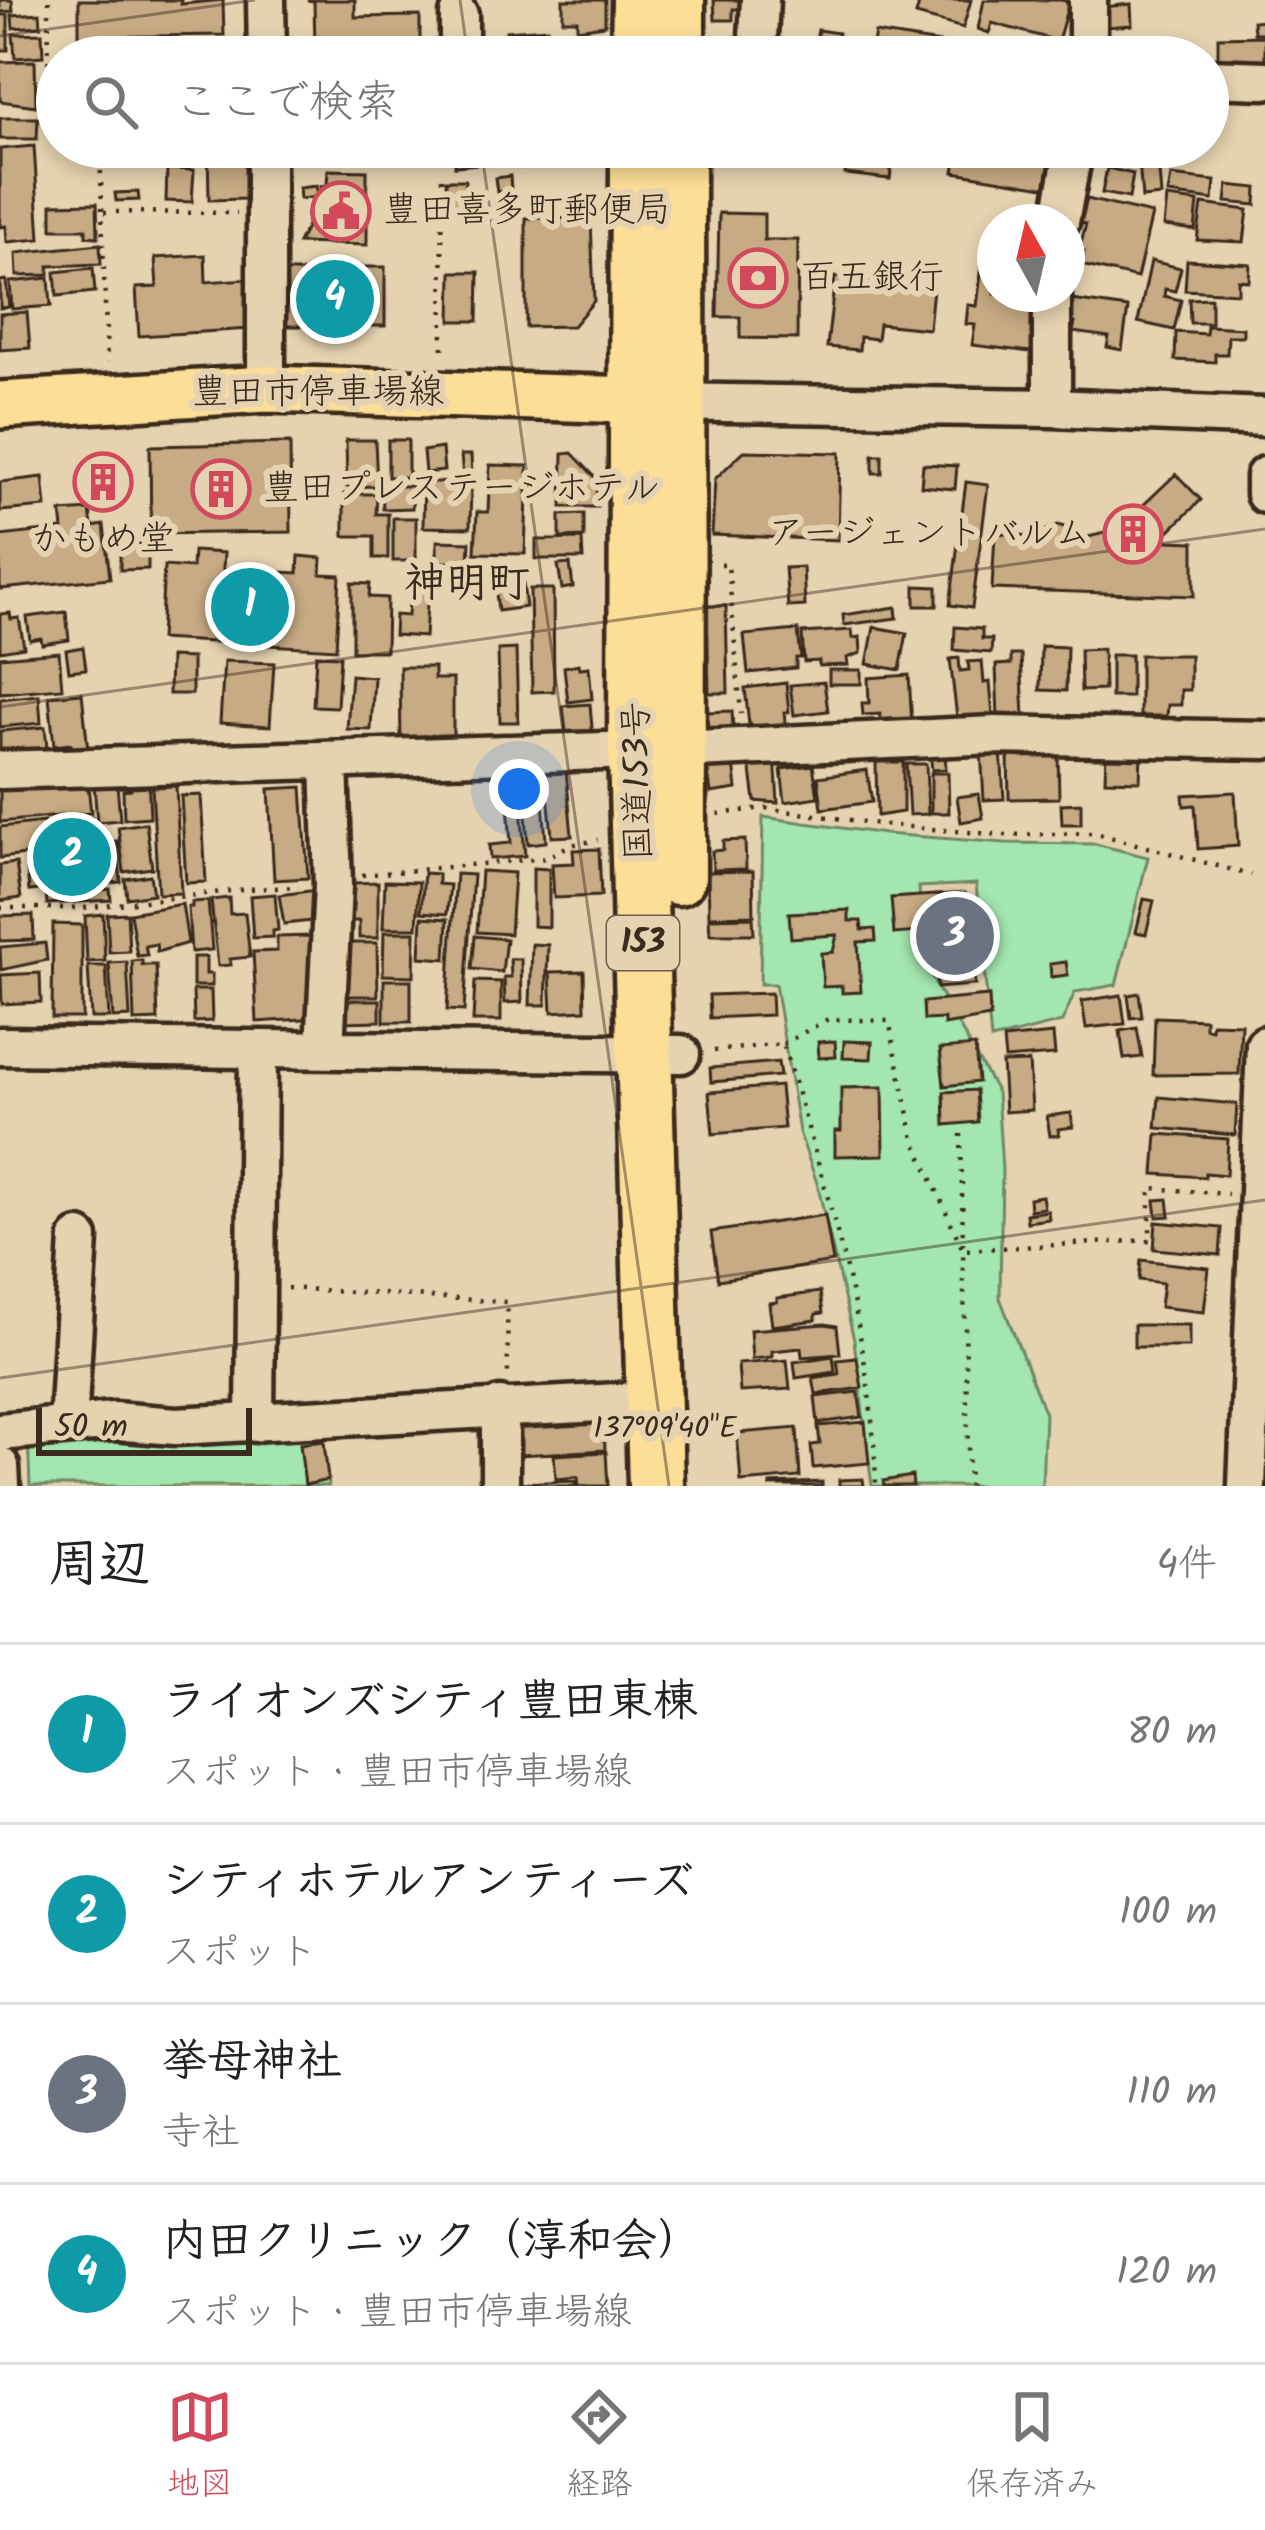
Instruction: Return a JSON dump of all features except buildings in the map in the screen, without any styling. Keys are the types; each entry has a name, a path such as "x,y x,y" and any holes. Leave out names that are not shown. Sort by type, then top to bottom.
{"highway":[{"path":"639,36 640,0"},
{"path":"677,0 677,36"},
{"name":"国道153号","path":"639,168 656,401 656,750 664,1054 691,1486"},
{"name":"国道153号","path":"656,401 675,168"},
{"name":"国道153号","path":"656,750 677,823 664,1054 656,1486"}],"main road":[{"name":"豊田市停車場線","path":"0,405 266,389 656,401"}],"street":[{"path":"266,0 266,36"},
{"path":"758,36 760,0"},
{"path":"1088,0 1088,36"},
{"path":"459,15 459,36"},
{"path":"1229,79 1265,80"},
{"path":"266,168 266,389"},
{"path":"1063,204 1070,168"},
{"path":"1052,312 1052,408"},
{"path":"656,401 1265,417"},
{"path":"1265,476 1265,494"},
{"path":"0,770 995,735 1265,740"},
{"path":"325,1048 333,886 329,760"},
{"path":"1247,1486 1265,1045"},
{"path":"0,1046 664,1054"},
{"path":"255,1423 258,1050"},
{"path":"68,1424 79,1238"},
{"path":"0,1432 68,1424 255,1423 655,1400"},
{"path":"500,1486 504,1406"},
{"path":"0,1466 2,1486"}],"path":[{"path":"49,0 49,36"},
{"path":"101,168 107,363"},
{"path":"442,178 443,358"},
{"path":"104,212 266,214"},
{"path":"712,564 728,564 743,747"},
{"path":"677,823 737,809 764,808 1005,835 1095,832 1251,875"},
{"path":"664,1054 783,1044 828,1019 889,1021 914,1139 963,1250"},
{"path":"783,1044 832,1212 869,1388 876,1486"},
{"path":"962,1134 969,1486"},
{"path":"963,1250 1150,1240 1150,1188 1242,1196"},
{"path":"256,1286 507,1302 504,1406"}],"green space":[{"path":"763,817 885,834 1095,844 1148,857 1116,985 1075,992 1062,1022 991,1040 976,884 919,887 924,964 997,1093 1002,1169 1000,1298 1045,1414 1042,1486 872,1486 854,1340 817,1183 799,1132 775,984 760,984"},
{"path":"322,1428 328,1486 30,1486 28,1434"}],"place":[{"name":"豊田喜多町郵便局","path":"341,211"},
{"name":"百五銀行","path":"758,278"},
{"name":"内田クリニック（淳和会）","path":"335,299"},
{"name":"かもめ堂","path":"103,482"},
{"name":"豊田プレステージホテル","path":"221,489"},
{"name":"アージェントバルム","path":"1133,534"},
{"name":"ライオンズシティ豊田東棟","path":"250,607"},
{"name":"シティホテルアンティーズ","path":"72,857"},
{"name":"挙母神社","path":"955,936"}],"district":[{"name":"神明町","path":"467,584"}]}
